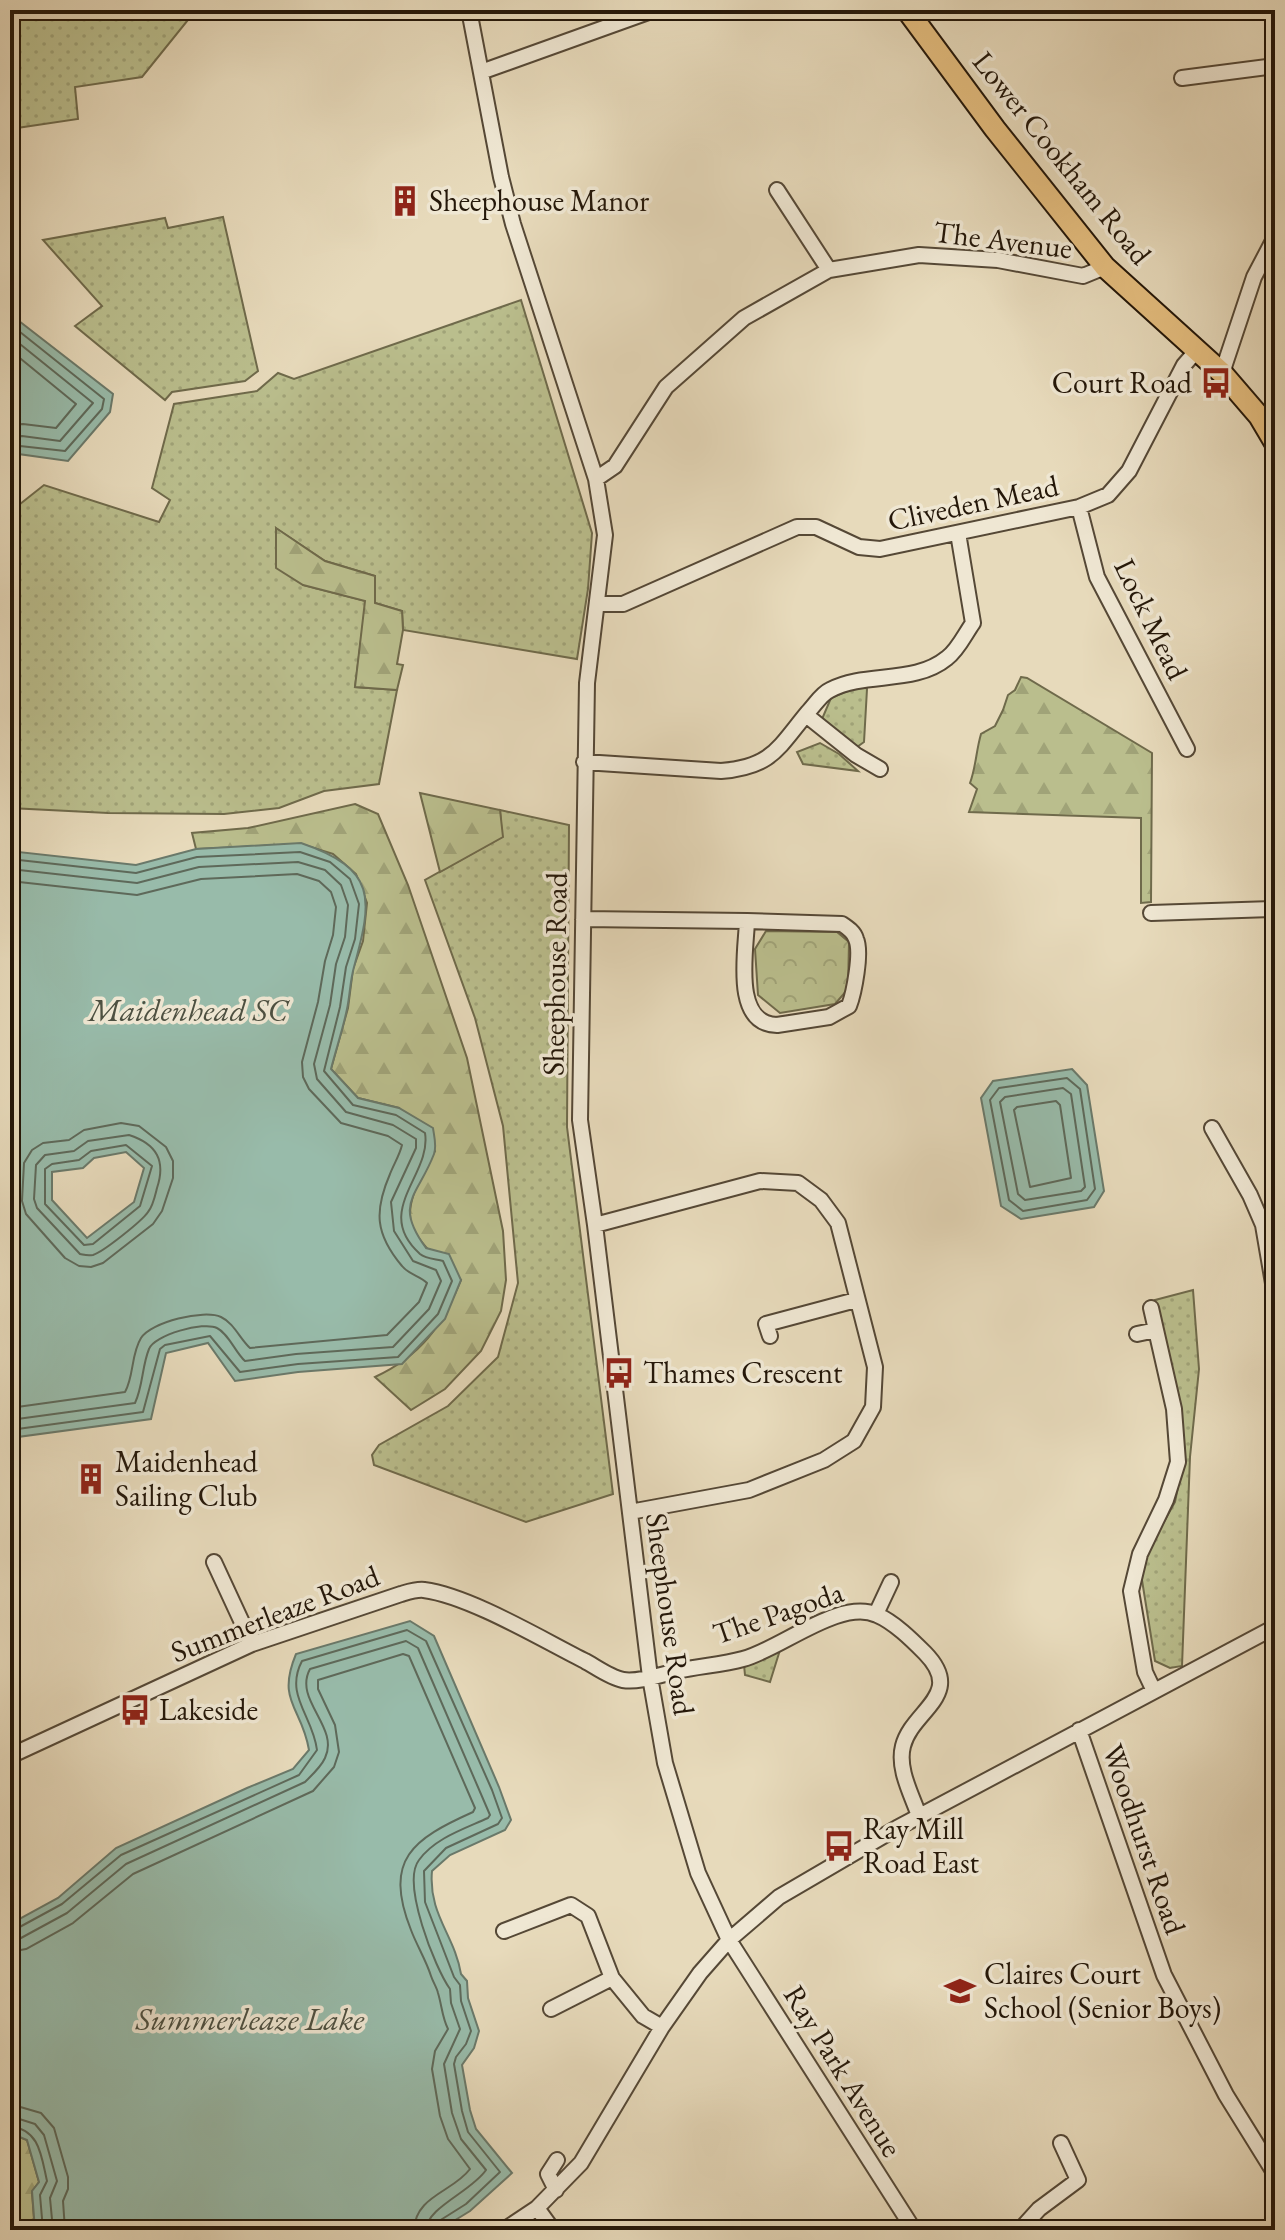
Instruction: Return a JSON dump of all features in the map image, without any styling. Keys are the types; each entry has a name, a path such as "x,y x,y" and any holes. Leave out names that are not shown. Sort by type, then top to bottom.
{"main road":[{"name":"Lower Cookham Road","path":"907,10 995,129 1105,267 1222,373 1259,416 1275,443"}],"street":[{"name":"Sheephouse Road","path":"469,10 513,224 596,479 605,535 587,683 580,1120 650,1677 665,1763 694,1860 729,1940"},
{"path":"481,72 654,10"},
{"path":"1182,78 1201,84 1275,66"},
{"path":"777,190 829,270"},
{"path":"1222,373 1254,277 1275,237"},
{"name":"The Avenue","path":"596,479 615,466 666,387 677,377 744,318 829,270 919,255 998,260 1083,276 1105,267"},
{"name":"Cliveden Mead","path":"598,604 623,604 797,527 816,527 859,547 880,549 1079,507 1108,495 1129,471 1184,365 1198,349"},
{"name":"Lock Mead","path":"1079,507 1097,577 1187,749"},
{"path":"584,762 741,770 774,754 826,691 853,681 927,670 949,657 973,623 958,533"},
{"path":"806,715 856,755 880,769"},
{"path":"1151,913 1275,909"},
{"path":"583,919 747,921 842,924 856,937 858,954 849,1006 829,1017 777,1025 769,1025 757,1017 745,998 747,921"},
{"path":"1212,1128 1250,1195 1263,1225 1275,1295"},
{"path":"595,1225 760,1181 798,1183 821,1200 838,1223 875,1367 873,1407 854,1441 824,1460 749,1490 630,1512"},
{"path":"764,1328 856,1300"},
{"path":"1151,1308 1174,1409 1178,1462 1166,1500 1140,1554 1131,1591 1145,1672 1154,1691"},
{"path":"1137,1334 1156,1330"},
{"path":"214,1562 252,1644"},
{"name":"The Pagoda","path":"876,1614 891,1582"},
{"name":"Summerleaze Road","path":"10,1756 252,1644 401,1594 422,1590 480,1609 624,1680 650,1677"},
{"name":"The Pagoda","path":"650,1677 742,1660 838,1615 856,1611 876,1614 925,1653 935,1665 939,1678 935,1700 916,1722 902,1748 902,1767 919,1816"},
{"path":"504,2230 537,2208 581,2163 662,2027 700,1973 729,1940 779,1897 919,1816 1275,1627"},
{"name":"Woodhurst Road","path":"1079,1730 1164,1975 1226,2095 1275,2174"},
{"path":"504,1931 571,1905 588,1916 612,1978 643,2016 662,2027"},
{"name":"Ray Park Avenue","path":"729,1940 914,2230"},
{"path":"551,2009 612,1978"},
{"path":"1020,2230 1039,2209 1078,2180 1061,2143"},
{"path":"556,2190 548,2174 557,2160"},
{"path":"537,2208 553,2230"}],"green space":[{"path":"10,10 196,10 142,77 75,87 78,119 10,129"},
{"path":"223,217 258,371 245,381 172,392 165,400 75,326 102,306 43,240 165,218 168,228"},
{"path":"521,300 592,533 588,589 577,659 403,630 402,611 375,603 375,576 325,561 277,529 303,585 366,601 355,687 397,690 379,784 324,791 279,808 224,814 10,808 10,512 44,485 159,522 170,500 152,488 174,404 257,391 278,373 294,379"},
{"path":"276,528 325,561 375,576 375,603 402,611 403,630 397,664 403,665 397,690 355,687 365,601 303,585 276,568"},
{"path":"1021,677 1152,753 1151,902 1141,903 1141,818 969,812 977,789 970,783 981,734 995,726 1008,695 1015,690"},
{"path":"861,685 867,689 864,742 857,747 849,746 822,719 831,698"},
{"path":"820,743 839,754 858,771 803,764 797,752"},
{"path":"420,793 500,810 503,837 440,872"},
{"path":"355,804 378,814 408,885 467,1058 503,1231 506,1280 501,1311 481,1351 445,1389 411,1410 375,1377 405,1359 428,1338 446,1312 461,1280 427,1248 411,1223 414,1194 435,1151 399,1108 358,1098 331,1069 348,1008 353,969 363,941 367,903 356,874 333,854 301,844 196,849 192,833 248,828"},
{"path":"500,810 569,825 567,1127 613,1494 526,1522 374,1465 372,1455 379,1445 448,1406 498,1357 518,1283 503,1126 475,1018 425,880 502,837"},
{"path":"766,931 837,932 849,942 848,989 835,1004 780,1013 758,995 755,949"},
{"path":"1193,1290 1199,1369 1190,1457 1182,1666 1170,1668 1155,1661 1141,1574 1150,1547 1175,1502 1185,1452 1177,1390 1155,1300"},
{"path":"780,1650 770,1682 745,1675 744,1665"},
{"path":"10,2133 27,2140 39,2182 32,2192 34,2219 12,2230"}],"water":[{"path":"10,314 113,394 110,412 68,461 18,454 18,476 10,485"},
{"name":"Maidenhead SC","path":"301,843 326,853 356,875 366,904 364,922 331,1069 358,1098 399,1108 433,1128 435,1151 412,1200 411,1220 426,1248 449,1254 461,1280 445,1319 402,1364 298,1372 235,1381 208,1343 166,1353 151,1419 10,1438 10,851 136,865 196,849","holes":["126,1152 144,1168 134,1202 87,1238 52,1200 52,1172 83,1168 94,1158"]},
{"path":"1072,1069 1087,1085 1104,1191 1094,1207 1021,1219 1001,1206 981,1098 993,1081"},
{"name":"Summerleaze Lake","path":"410,1621 434,1636 511,1820 505,1830 450,1855 432,1871 432,1886 438,1912 461,1974 467,1981 468,1998 479,2031 474,2048 462,2065 470,2110 476,2129 512,2173 470,2211 439,2230 35,2230 32,2191 39,2182 27,2140 10,2133 10,1924 58,1898 116,1848 293,1769 309,1750 289,1694 296,1654"}],"place":[{"name":"Sheephouse Manor","path":"405,201"},
{"name":"Court Road","path":"1216,383"},
{"name":"Thames Crescent","path":"619,1373"},
{"name":"Maidenhead Sailing Club","path":"91,1479"},
{"name":"Lakeside","path":"135,1710"},
{"name":"Ray Mill Road East","path":"839,1846"},
{"name":"Claires Court School (Senior Boys)","path":"960,1991"}]}
